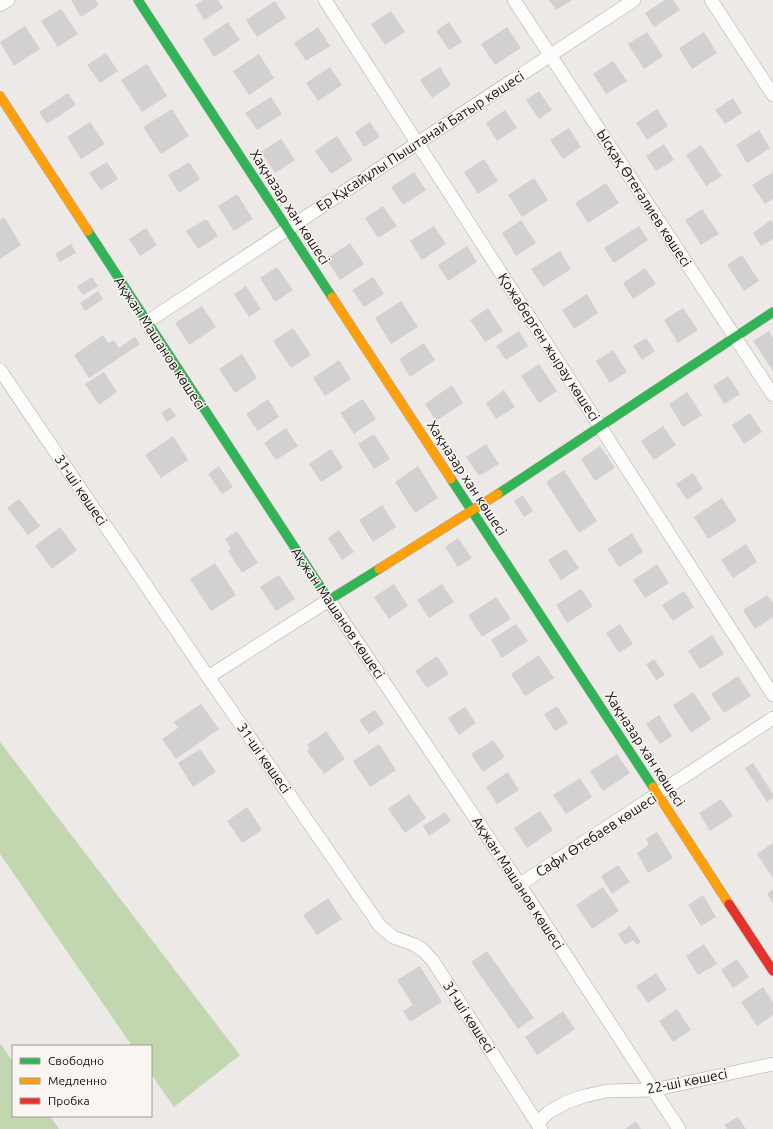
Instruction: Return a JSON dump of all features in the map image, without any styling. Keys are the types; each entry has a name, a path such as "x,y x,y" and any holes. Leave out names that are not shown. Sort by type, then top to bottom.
{"street":[{"path":"0,5 8,0"},
{"name":"Хақназар хан көшесі","path":"138,0 773,971"},
{"name":"Қожаберген жырау көшесі","path":"325,0 773,694"},
{"name":"Ысқақ Өтеғалиев көшесі","path":"514,0 773,396"},
{"name":"Ер Құсайұлы Пыштанай Батыр көшесі","path":"146,322 634,0"},
{"path":"711,0 773,95"},
{"name":"Ақжан Машанов көшесі","path":"0,96 146,322 679,1129"},
{"path":"208,677 472,511 773,312"},
{"name":"31-ші көшесі","path":"0,370 208,677 380,926 393,937 415,945 424,951 433,961 539,1126"},
{"name":"Сафи Өтебаев көшесі","path":"519,885 773,718"},
{"name":"22-ші көшесі","path":"539,1126 549,1112 566,1102 584,1096 607,1091 653,1090 773,1064"}],"green space":[{"path":"0,742 240,1055 174,1107 152,1075 152,1045 131,1045 0,854"},
{"path":"0,1043 12,1061 12,1117 51,1117 59,1129 0,1129"}],"building":[{"path":"71,0 95,0 99,5 81,17"},
{"path":"203,0 218,0 223,8 204,20 195,5"},
{"path":"549,0 572,0 556,10"},
{"path":"665,0 673,0 680,10 654,27 645,13"},
{"path":"275,1 286,18 257,37 246,20"},
{"path":"61,9 78,34 58,47 41,21"},
{"path":"391,11 405,32 385,45 371,24"},
{"path":"228,22 240,40 214,57 203,39"},
{"path":"449,22 462,42 449,50 436,31"},
{"path":"25,26 40,49 14,66 0,42"},
{"path":"318,27 330,46 306,61 294,43"},
{"path":"507,27 521,48 495,65 481,44"},
{"path":"647,32 663,56 644,69 628,44"},
{"path":"704,32 717,53 692,69 679,48"},
{"path":"106,53 118,71 100,83 87,65"},
{"path":"259,54 274,78 249,95 233,71"},
{"path":"613,61 627,81 606,94 593,74"},
{"path":"147,64 167,96 142,112 121,80"},
{"path":"330,67 342,85 318,101 306,83"},
{"path":"440,67 451,85 432,98 420,80"},
{"path":"539,91 552,110 539,119 526,100"},
{"path":"68,93 76,105 47,124 39,112"},
{"path":"271,97 282,114 257,130 245,113"},
{"path":"733,98 742,113 725,124 715,110"},
{"path":"172,109 189,136 161,154 143,127"},
{"path":"657,109 668,126 647,140 636,123"},
{"path":"505,110 517,128 497,141 486,123"},
{"path":"90,122 105,144 81,159 67,137"},
{"path":"370,122 380,137 364,147 355,132"},
{"path":"569,128 581,147 563,159 550,140"},
{"path":"759,130 770,148 747,163 736,145"},
{"path":"337,136 353,160 331,174 315,151"},
{"path":"281,139 295,160 275,173 261,152"},
{"path":"664,144 674,160 656,171 646,156"},
{"path":"701,145 722,176 706,186 686,155"},
{"path":"484,159 498,181 478,194 464,172"},
{"path":"107,162 118,179 101,190 89,173"},
{"path":"189,162 200,179 179,193 168,175"},
{"path":"414,172 426,190 403,205 391,187"},
{"path":"773,172 773,199 765,204 752,185"},
{"path":"534,178 548,200 522,217 508,195"},
{"path":"606,183 619,203 588,223 575,203"},
{"path":"237,194 253,219 234,231 218,206"},
{"path":"383,206 397,226 378,238 365,218"},
{"path":"702,209 719,234 701,245 685,220"},
{"path":"4,217 21,245 0,259 0,220"},
{"path":"206,219 218,236 198,249 186,231"},
{"path":"521,220 536,243 516,256 502,233"},
{"path":"771,220 773,223 773,239 761,246 753,233"},
{"path":"434,226 446,244 422,260 410,241"},
{"path":"639,226 648,240 614,263 604,248"},
{"path":"146,228 157,245 140,256 129,239"},
{"path":"350,243 364,264 340,280 326,259"},
{"path":"71,244 76,253 60,262 55,254"},
{"path":"467,246 477,262 448,281 438,265"},
{"path":"560,251 571,269 543,287 531,269"},
{"path":"742,255 759,281 744,291 727,265"},
{"path":"277,267 293,290 275,302 260,278"},
{"path":"645,268 656,284 633,299 623,283"},
{"path":"92,277 98,286 83,295 77,286"},
{"path":"373,277 384,294 364,307 352,290"},
{"path":"246,286 261,309 249,317 234,294"},
{"path":"98,291 103,299 85,311 80,303"},
{"path":"587,294 598,313 574,329 562,310"},
{"path":"401,301 418,327 391,344 375,318"},
{"path":"202,306 216,327 189,345 175,323"},
{"path":"488,308 503,331 485,342 470,320"},
{"path":"683,308 698,330 678,343 664,320"},
{"path":"293,328 311,355 291,368 273,341"},
{"path":"519,331 528,346 506,360 496,346"},
{"path":"769,331 773,338 773,371 753,341"},
{"path":"103,335 108,343 114,340 119,348 135,337 140,344 89,378 74,355"},
{"path":"646,338 655,351 642,360 633,346"},
{"path":"424,343 435,360 410,377 399,359"},
{"path":"613,350 627,372 610,383 596,361"},
{"path":"242,354 257,378 235,393 219,369"},
{"path":"339,360 351,379 325,396 313,378"},
{"path":"539,364 557,391 539,403 521,376"},
{"path":"104,372 117,392 99,405 85,384"},
{"path":"728,376 740,394 724,404 713,386"},
{"path":"452,385 463,403 436,421 425,404"},
{"path":"504,390 515,407 496,419 486,403"},
{"path":"687,392 702,415 683,427 669,404"},
{"path":"268,399 279,417 258,431 246,414"},
{"path":"363,399 376,419 354,434 340,413"},
{"path":"170,407 176,416 167,422 161,413"},
{"path":"750,413 762,432 744,444 732,425"},
{"path":"663,426 676,445 654,460 641,441"},
{"path":"286,428 298,446 276,460 264,443"},
{"path":"374,434 390,459 374,469 358,444"},
{"path":"173,436 188,460 161,478 145,455"},
{"path":"486,444 499,464 479,476 466,457"},
{"path":"600,446 615,468 595,481 581,459"},
{"path":"331,449 343,468 321,482 309,464"},
{"path":"219,466 233,487 222,494 208,474"},
{"path":"418,466 438,498 415,513 395,482"},
{"path":"564,470 597,521 579,533 546,482"},
{"path":"693,473 703,489 687,500 676,484"},
{"path":"523,495 533,511 524,517 514,501"},
{"path":"722,498 737,521 708,539 694,517"},
{"path":"19,499 40,526 28,535 7,508"},
{"path":"382,505 396,527 373,542 359,520"},
{"path":"60,527 77,550 52,569 35,546"},
{"path":"339,530 354,552 342,560 328,538"},
{"path":"237,531 258,563 242,573 228,551 231,549 225,539"},
{"path":"632,533 643,552 619,567 607,549"},
{"path":"458,538 472,558 458,567 445,547"},
{"path":"746,544 757,562 733,578 721,560"},
{"path":"566,549 579,568 561,580 548,560"},
{"path":"215,563 236,595 211,611 190,579"},
{"path":"657,564 669,583 645,598 633,580"},
{"path":"279,575 295,599 276,611 260,587"},
{"path":"394,584 408,606 389,619 374,597"},
{"path":"442,584 454,602 429,618 417,600"},
{"path":"581,589 593,606 567,623 556,605"},
{"path":"684,591 694,607 673,621 662,605"},
{"path":"767,595 773,603 773,617 755,629 743,610"},
{"path":"496,597 511,619 482,637 468,615"},
{"path":"516,624 528,641 502,658 491,640"},
{"path":"620,624 633,644 619,653 606,633"},
{"path":"712,635 724,654 700,669 688,651"},
{"path":"539,655 554,678 525,696 511,674"},
{"path":"437,656 449,674 427,688 415,671"},
{"path":"654,659 665,675 656,680 646,664"},
{"path":"738,676 751,696 724,713 711,694"},
{"path":"693,692 711,719 691,733 673,705"},
{"path":"201,704 219,729 176,759 162,739 178,728 174,722"},
{"path":"557,706 568,723 555,731 544,714"},
{"path":"465,707 476,723 459,735 448,718"},
{"path":"375,710 384,724 369,734 359,720"},
{"path":"659,715 672,736 660,744 646,724"},
{"path":"326,731 345,759 324,774 307,751 310,748 307,745"},
{"path":"493,740 505,757 483,772 471,754"},
{"path":"379,744 396,770 370,787 353,761"},
{"path":"200,749 216,772 193,787 178,763"},
{"path":"617,754 630,773 603,791 590,771"},
{"path":"753,763 773,794 773,798 767,802 745,768"},
{"path":"508,772 519,790 497,804 486,787"},
{"path":"580,778 592,797 566,814 553,795"},
{"path":"409,794 426,818 405,833 388,809"},
{"path":"721,799 733,816 710,831 699,813"},
{"path":"247,807 262,830 242,843 227,821"},
{"path":"540,811 553,830 527,848 514,828"},
{"path":"445,812 451,821 429,836 423,826"},
{"path":"657,832 673,858 648,873 637,853 649,845 646,839"},
{"path":"773,843 773,876 772,877 757,854"},
{"path":"618,865 630,882 612,894 601,876"},
{"path":"603,887 619,911 592,929 576,905"},
{"path":"773,889 773,903 767,894"},
{"path":"703,895 716,917 701,926 688,905"},
{"path":"328,898 342,919 317,935 303,915"},
{"path":"630,926 641,942 637,945 633,940 625,945 618,934"},
{"path":"704,944 717,964 698,975 686,956"},
{"path":"487,951 534,1018 518,1029 471,962"},
{"path":"737,959 749,977 733,988 721,970"},
{"path":"420,966 442,1002 410,1022 403,1011 413,1005 397,980"},
{"path":"656,973 667,990 648,1003 636,986"},
{"path":"763,987 773,1002 773,1015 757,1026 741,1002"},
{"path":"677,1009 691,1030 673,1042 659,1021"},
{"path":"563,1011 575,1029 537,1055 525,1037"},
{"path":"738,1117 746,1129 727,1129 724,1125"},
{"path":"636,1121 641,1129 625,1129"}],"traffic: fast":[{"path":"138,0 332,297"},
{"path":"88,231 329,600 379,569"},
{"path":"498,494 773,312"},
{"path":"451,479 653,787"}],"traffic: slow":[{"path":"0,96 88,231"},
{"path":"332,297 451,479"},
{"path":"379,569 498,494"},
{"path":"653,787 729,904"}],"traffic: jam":[{"path":"729,904 773,971"}]}
